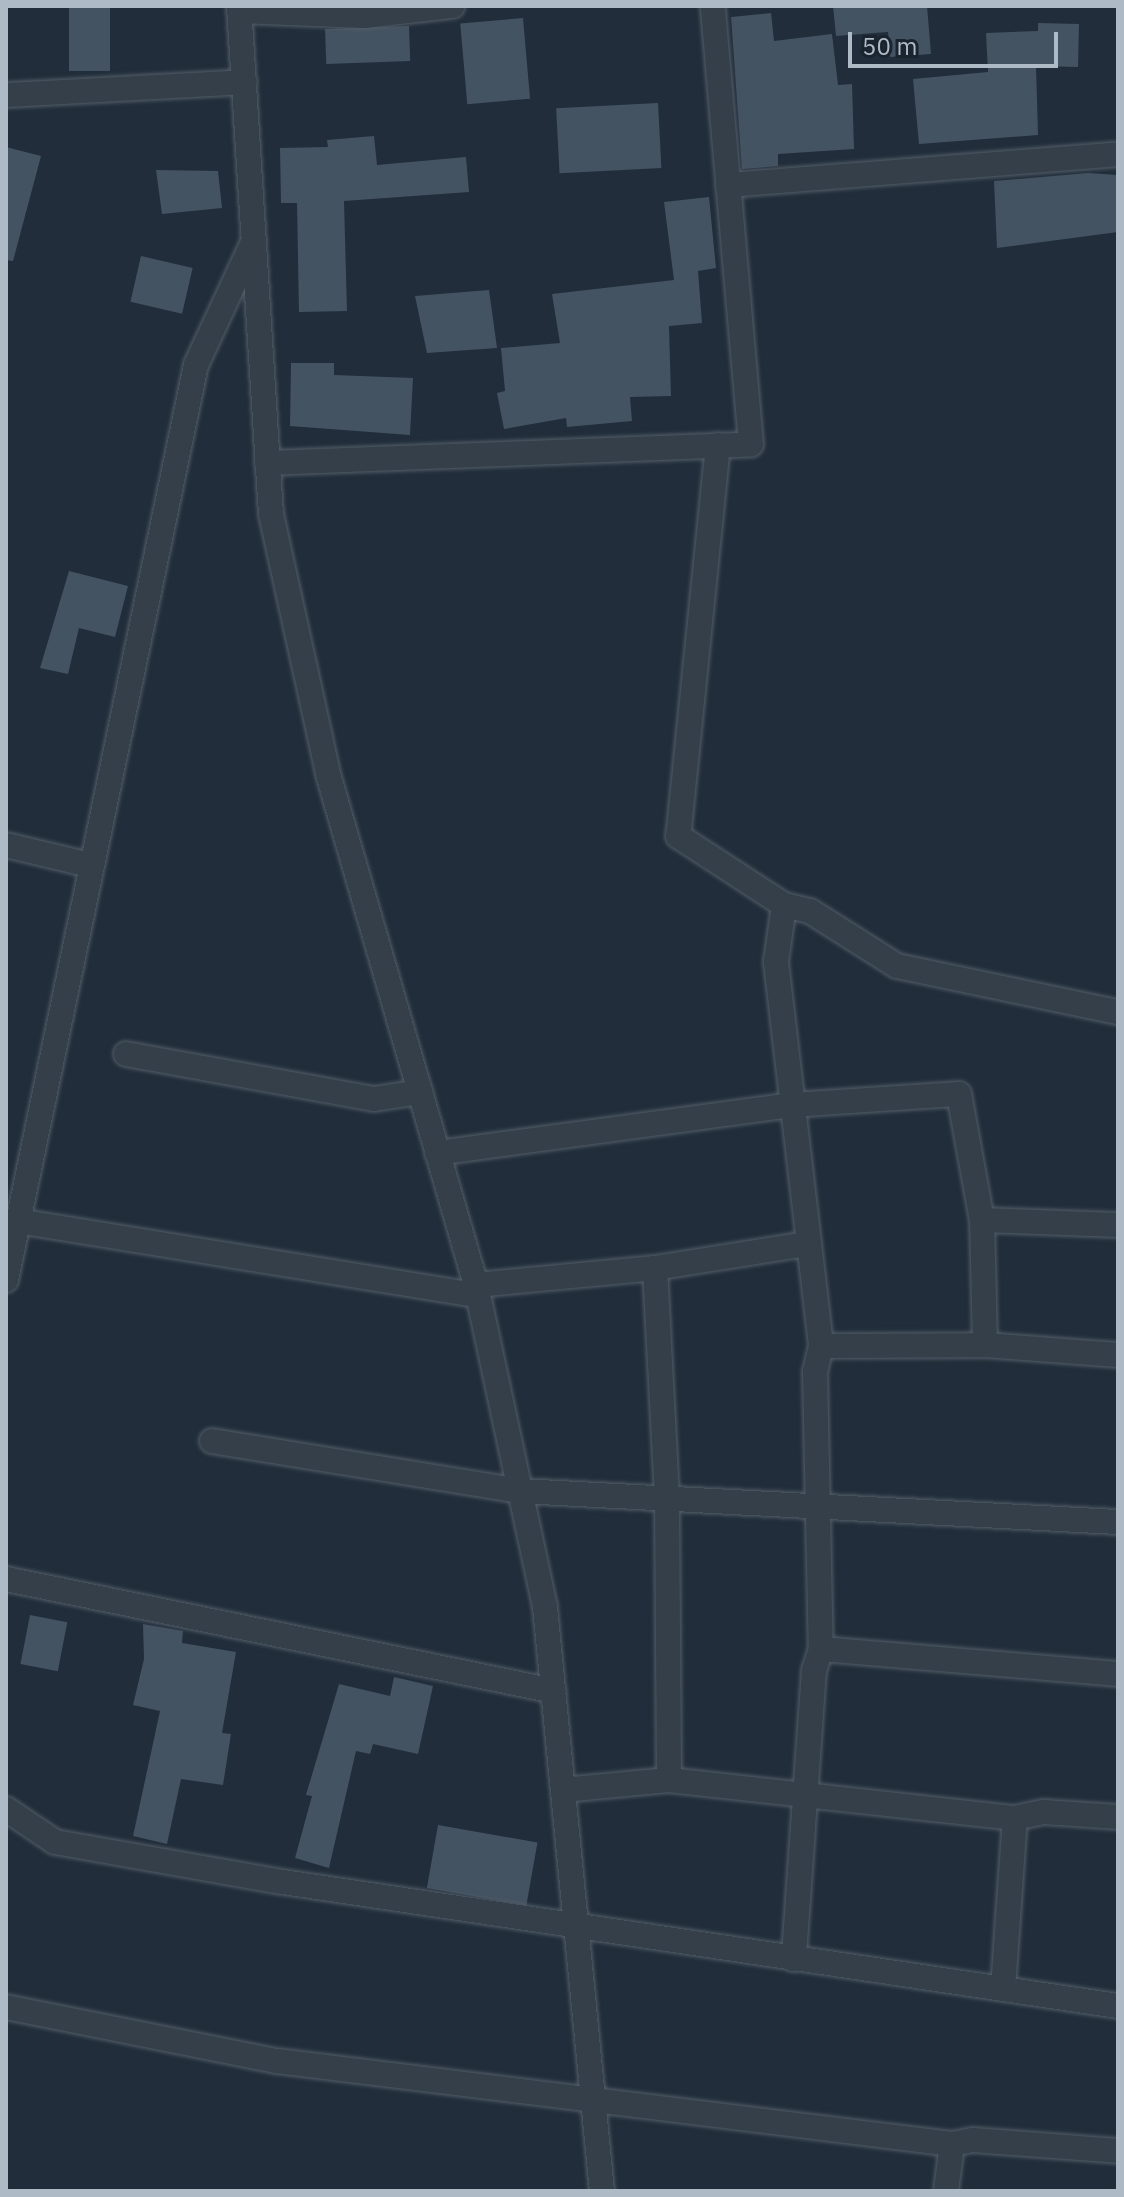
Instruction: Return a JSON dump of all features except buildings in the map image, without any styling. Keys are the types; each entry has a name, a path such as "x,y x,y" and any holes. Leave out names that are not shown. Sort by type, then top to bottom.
{"street":[{"path":"452,6 364,16 240,8 267,463 271,514 328,774 476,1290 545,1607 602,2191"},
{"path":"267,463 751,444 713,6"},
{"path":"6,95 245,82"},
{"path":"728,185 1118,154"},
{"path":"6,1280 196,365 254,240"},
{"path":"718,445 678,836 784,905 810,911 897,966 1118,1012"},
{"path":"6,845 90,865"},
{"path":"784,905 776,962 821,1346 815,1372 821,1649 804,1796 794,1959"},
{"path":"126,1054 374,1099 420,1092"},
{"path":"437,1153 792,1105 959,1094 982,1220 985,1345"},
{"path":"982,1220 1118,1225"},
{"path":"18,1221 476,1290 655,1268 807,1244"},
{"path":"655,1268 667,1495 669,1780"},
{"path":"821,1346 985,1345 1118,1355"},
{"path":"212,1441 520,1491 667,1495 1118,1522"},
{"path":"6,1579 554,1691"},
{"path":"821,1649 1118,1674"},
{"path":"563,1790 669,1780 1015,1818 1044,1812 1118,1817"},
{"path":"6,1809 55,1842 576,1927 1118,2006"},
{"path":"1003,1989 1015,1818"},
{"path":"6,2007 277,2061 952,2144 973,2140 1118,2151"},
{"path":"946,2191 952,2144"}]}
